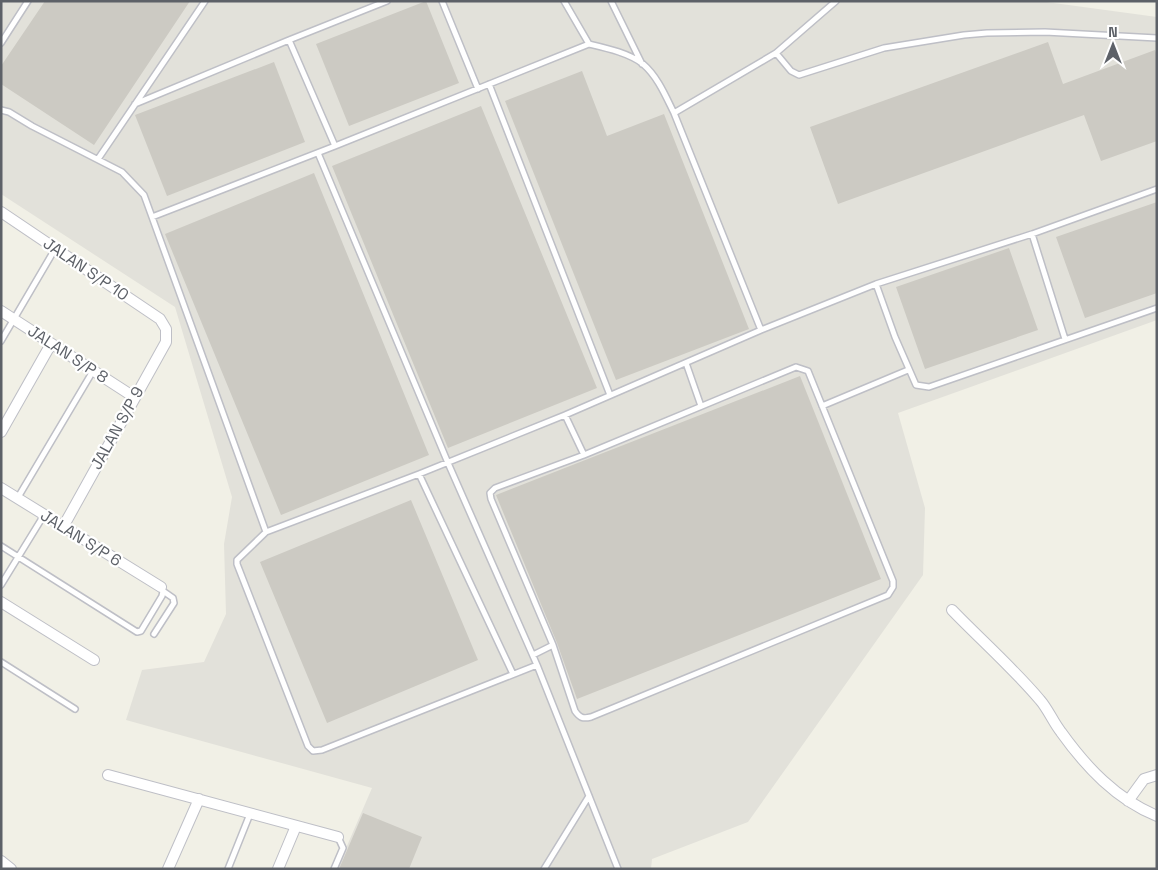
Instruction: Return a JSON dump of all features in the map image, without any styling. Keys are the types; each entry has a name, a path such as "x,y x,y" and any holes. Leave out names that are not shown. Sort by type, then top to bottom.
{"street":[{"name":"JALAN S/P 10","path":"1,212 160,319 166,329"},
{"name":"JALAN S/P 8","path":"1,312 134,397"},
{"name":"JALAN S/P 9","path":"63,527 166,342 166,329"},
{"path":"1,432 51,344"},
{"name":"JALAN S/P 6","path":"1,488 162,589"},
{"path":"1,602 94,660"},
{"path":"952,610 1041,701 1061,732 1099,778 1128,801 1142,810 1157,816"},
{"path":"108,775 338,837"},
{"path":"1128,801 1144,779 1157,775"},
{"path":"168,869 199,798"},
{"path":"278,869 296,826"},
{"path":"1,861 11,869"}],"lane":[{"path":"1,43 28,1"},
{"path":"98,159 205,1"},
{"path":"135,104 387,1"},
{"path":"442,1 478,89"},
{"path":"564,1 589,44"},
{"path":"610,1 643,64 659,83 674,113 761,330"},
{"path":"674,113 776,53 836,1"},
{"path":"776,53 791,71 799,75 884,48 964,35 1045,32 1157,38"},
{"path":"289,40 335,146"},
{"path":"152,217 318,153 589,44 613,50 643,64"},
{"path":"489,84 610,395"},
{"path":"1,110 9,112 32,126 122,172 144,196 266,532"},
{"path":"318,153 448,463 537,665 618,869"},
{"path":"537,665 331,746 313,751 308,746 237,560 266,532 448,463 761,330 876,284 1032,234 1157,189"},
{"path":"1032,234 1065,339"},
{"path":"1,341 55,248"},
{"path":"876,284 908,370 916,385 929,387 1157,308"},
{"path":"686,363 702,406"},
{"path":"796,367 808,371 822,406 893,581 893,587 888,595 584,719 579,716 575,711 554,645 490,493 495,488 584,455 796,367"},
{"path":"18,498 93,370"},
{"path":"822,406 908,370"},
{"path":"564,415 584,455"},
{"path":"419,474 512,674"},
{"path":"1,585 44,515"},
{"path":"1,546 137,632 141,631 162,596 162,589"},
{"path":"154,634 174,603 173,598 162,589"},
{"path":"532,655 554,645"},
{"path":"1,662 75,709"},
{"path":"544,869 589,796"},
{"path":"228,869 250,814"},
{"path":"334,869 343,848 338,837"}],"shaded area":[{"path":"1,1 1039,1 1157,17 1157,320 898,413 925,508 923,575 748,822 652,859 651,869 337,869 372,788 126,720 142,670 204,662 226,614 224,544 232,497 175,307 1,194"}],"building":[{"path":"45,1 190,1 94,145 1,84 1,66"},
{"path":"426,1 459,83 349,126 316,44"},
{"path":"1048,42 1063,84 1155,50 1157,55 1157,141 1101,161 1084,115 838,204 810,127"},
{"path":"274,62 305,142 167,196 135,115"},
{"path":"582,71 607,136 664,114 749,329 616,380 505,101"},
{"path":"481,106 597,388 448,448 332,166"},
{"path":"314,173 429,455 281,515 165,234"},
{"path":"1157,202 1157,293 1085,318 1056,237"},
{"path":"1009,248 1038,330 925,369 896,287"},
{"path":"800,376 881,579 577,699 557,643 496,495"},
{"path":"411,500 478,660 327,723 260,562"},
{"path":"363,813 422,837 409,869 339,869"}]}
